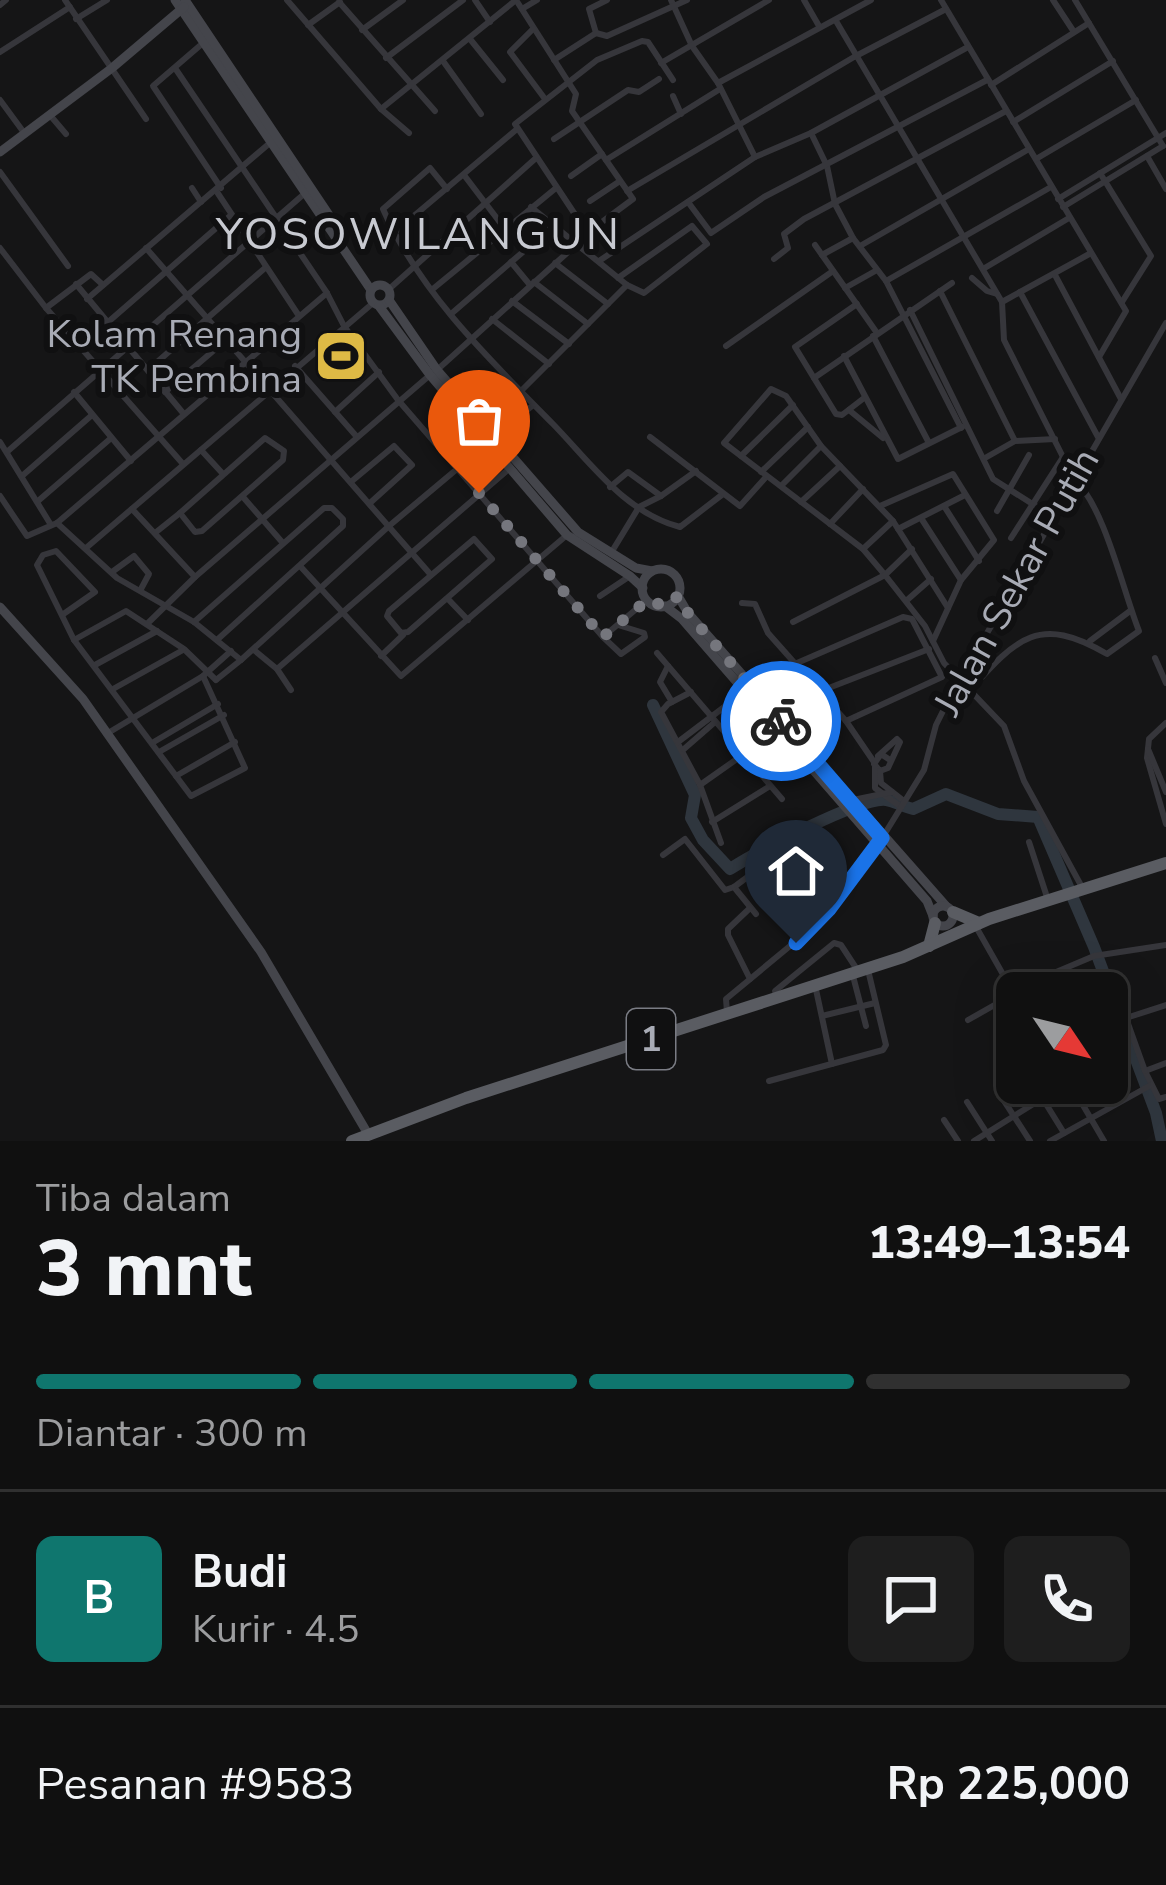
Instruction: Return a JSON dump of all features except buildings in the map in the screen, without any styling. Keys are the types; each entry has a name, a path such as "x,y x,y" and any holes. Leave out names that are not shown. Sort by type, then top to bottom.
{"highway":[{"path":"943,927 977,924 1166,863"},
{"path":"951,912 977,924"},
{"name":"1","path":"352,1141 929,946 943,927"}],"main road":[{"path":"184,3 204,42 308,191"},
{"path":"0,152 112,68 184,3"},
{"path":"184,3 434,373 567,535 678,614 748,688"},
{"path":"373,288 382,300"},
{"path":"492,440 510,468 578,532 636,568 674,574 680,584 678,596 688,613 880,842 943,927"},
{"path":"645,594 652,571"},
{"path":"665,606 678,596"},
{"path":"0,607 112,730 149,797 261,952 370,1137"},
{"path":"880,842 951,912"},
{"path":"943,927 936,909 951,912"},
{"path":"943,927 951,912"}],"street":[{"path":"76,19 106,0"},
{"path":"286,0 381,109 409,133"},
{"path":"362,30 403,0"},
{"path":"386,58 464,0"},
{"path":"475,0 490,22"},
{"path":"381,109 516,0 576,94 572,109 579,122 633,201 602,222"},
{"path":"522,9 537,0"},
{"path":"596,33 589,9 607,0"},
{"path":"554,60 596,33 608,36 687,0"},
{"path":"661,63 770,0"},
{"path":"804,0 819,26"},
{"path":"571,176 819,26 871,0"},
{"path":"940,0 1121,304 1125,316 1099,357"},
{"path":"1053,0 1074,33"},
{"path":"1075,0 1164,140"},
{"path":"308,25 341,1 408,85 435,111"},
{"path":"0,52 67,4 146,119"},
{"path":"672,4 755,157"},
{"path":"627,191 854,57 946,9"},
{"path":"836,20 1000,298 1004,340 1058,446 1080,470"},
{"path":"688,202 711,233 764,197 989,82 1090,23"},
{"path":"533,29 510,52 545,99"},
{"path":"470,39 503,80"},
{"path":"147,624 531,283 590,237 517,129 517,122 597,60 642,41 648,42 673,80"},
{"path":"204,42 156,83 154,90 219,190 230,216 299,316"},
{"path":"599,261 755,157 811,133 968,47"},
{"path":"1013,122 1112,61"},
{"path":"443,62 481,114"},
{"path":"175,68 398,400 603,637 621,654 645,637 618,625"},
{"path":"554,139 630,89 639,92 659,79"},
{"path":"673,96 681,113"},
{"path":"0,100 25,134"},
{"path":"1035,160 1136,100"},
{"path":"774,259 788,248 784,234 1006,111"},
{"path":"49,114 65,134"},
{"path":"396,232 517,129"},
{"path":"811,133 853,238 907,312 993,479 1053,517"},
{"path":"1060,203 1105,183 1164,140"},
{"path":"1060,203 1100,173 1164,140"},
{"path":"87,299 271,142"},
{"path":"859,247 1029,149"},
{"path":"1147,156 1166,189"},
{"path":"66,558 132,509 295,366 382,300 536,158"},
{"path":"447,189 428,169 383,208 415,265 469,340 610,487 639,507 680,527 723,494"},
{"path":"0,172 68,266"},
{"path":"1100,173 1150,256 1121,304"},
{"path":"464,175 506,229"},
{"path":"590,201 620,181"},
{"path":"886,281 1051,187"},
{"path":"192,188 201,202"},
{"path":"434,289 556,188"},
{"path":"8,452 308,191"},
{"path":"531,207 599,261 618,278 627,285 645,293 706,242 692,226 618,278"},
{"path":"107,323 230,216"},
{"path":"982,269 1070,218"},
{"path":"451,314 554,225"},
{"path":"822,255 853,238"},
{"path":"815,245 875,334 929,443"},
{"path":"146,248 431,575"},
{"path":"0,250 183,464"},
{"path":"972,278 1000,298 1091,253"},
{"path":"511,262 531,283 588,324"},
{"path":"555,263 608,304"},
{"path":"148,370 265,268"},
{"path":"845,288 877,270"},
{"path":"726,346 833,271"},
{"path":"46,308 94,274 103,285"},
{"path":"1055,274 1121,399"},
{"path":"814,377 952,283"},
{"path":"76,284 183,413"},
{"path":"519,394 627,285"},
{"path":"940,291 1016,441"},
{"path":"1020,292 1094,446"},
{"path":"0,496 25,535 54,524 327,293"},
{"path":"512,301 568,344"},
{"path":"857,304 795,347 836,414 864,398"},
{"path":"492,319 549,364"},
{"name":"Jalan Sekar Putih","path":"727,1012 726,999 814,927 880,842 923,770 935,725 1166,323"},
{"path":"165,392 226,339"},
{"path":"844,356 898,459 964,426"},
{"path":"295,366 357,437"},
{"path":"335,412 379,372"},
{"path":"846,721 942,677 931,645 906,601 862,549 724,441 771,389 777,388 793,405 821,446 880,506 948,608"},
{"path":"74,392 131,461"},
{"path":"741,456 793,405"},
{"path":"209,689 389,526 532,406"},
{"path":"849,410 887,441"},
{"path":"22,476 92,415"},
{"path":"650,437 740,506 808,427"},
{"path":"155,534 265,438 284,451 284,460 199,532 180,513"},
{"path":"38,501 110,439"},
{"path":"984,459 1016,441 1058,446"},
{"path":"0,442 54,524 127,585 194,622 231,651 277,669 291,690"},
{"path":"352,482 394,446 412,465 370,503"},
{"path":"781,486 821,446"},
{"path":"1011,538 1058,446"},
{"path":"201,449 223,474"},
{"path":"997,512 1029,455"},
{"path":"801,502 840,466"},
{"path":"277,669 510,468"},
{"path":"610,487 628,472 661,496"},
{"path":"610,553 639,507 696,472"},
{"path":"820,691 931,645 961,580 995,543 950,474 880,506"},
{"path":"970,690 1030,636 1048,632 1089,642 1107,654 1138,633 1116,562 1075,480"},
{"path":"830,524 863,489"},
{"path":"862,549 895,525 966,495"},
{"path":"243,497 282,542"},
{"path":"944,506 979,561"},
{"path":"194,622 282,542 324,508 332,508 343,519 343,526 218,639"},
{"path":"132,509 195,577"},
{"path":"921,517 961,580"},
{"path":"301,566 396,673 404,675 567,535"},
{"path":"381,656 492,559 476,539 387,614 403,635"},
{"path":"793,622 885,575 912,549"},
{"path":"62,615 95,594 56,550 43,555 37,565 74,640 113,689 129,718 194,796 246,765 209,689 206,673"},
{"path":"112,572 134,556 149,574 141,590"},
{"path":"600,596 630,576"},
{"path":"906,601 931,580"},
{"path":"603,637 645,594"},
{"path":"448,599 468,620"},
{"path":"742,603 754,604 765,629 846,721 877,764 881,783 903,804"},
{"path":"74,640 126,611 184,650 216,680"},
{"path":"1089,642 1130,611"},
{"path":"796,663 908,616 959,682 1004,726 1024,781 1054,830 1076,891"},
{"path":"95,665 157,631"},
{"path":"113,689 184,650"},
{"path":"112,730 206,673 231,651"},
{"path":"657,653 782,799"},
{"path":"1155,658 1166,682"},
{"path":"668,666 660,682 672,702"},
{"path":"681,746 748,688"},
{"path":"692,692 661,712 700,785 721,843"},
{"path":"152,743 218,704"},
{"path":"158,752 224,715"},
{"path":"1166,723 1152,734 1148,749 1166,824"},
{"path":"897,739 900,742 888,768 877,764 897,739"},
{"path":"175,776 235,742"},
{"path":"1148,749 1166,790 1156,793"},
{"path":"700,785 744,754"},
{"path":"877,764 885,755 890,760"},
{"path":"712,822 771,785"},
{"path":"850,806 889,794"},
{"path":"664,855 685,839 725,890 784,850"},
{"path":"760,868 780,896 786,896 830,840"},
{"path":"1029,842 1048,901"},
{"path":"734,887 753,911 728,928 750,979"},
{"path":"977,924 1002,972"},
{"path":"769,1081 886,1046 875,1003 841,945 834,943 775,991 777,997"},
{"path":"1065,972 1098,956 1166,946"},
{"path":"859,970 866,1026"},
{"path":"815,985 832,1064"},
{"path":"822,1016 875,1003"},
{"path":"968,1019 996,1005"},
{"path":"1164,1100 1148,1087 1126,1018 1166,1005"},
{"path":"1145,1071 1166,1063"},
{"path":"1050,1141 1148,1087"},
{"path":"967,1102 990,1137"},
{"path":"1006,1104 1030,1141"},
{"path":"974,1141 990,1137 1033,1104"},
{"path":"1047,1104 1064,1132"},
{"path":"1082,1104 1104,1141"},
{"path":"944,1120 958,1141"}],"waterway":[{"path":"653,705 695,795 691,818 703,840 730,869 808,827 873,801 913,809 946,794 998,814 1038,817 1094,947 1162,1141"}],"way so far":[{"path":"479,493 603,637 647,600 665,606 678,596 781,721"}],"place":[{"name":"Kolam Renang TK Pembina","path":"341,356"}],"district":[{"name":"YOSOWILANGUN","path":"419,234"}],"route":[{"path":"781,721 882,838 829,909 796,943"}]}
